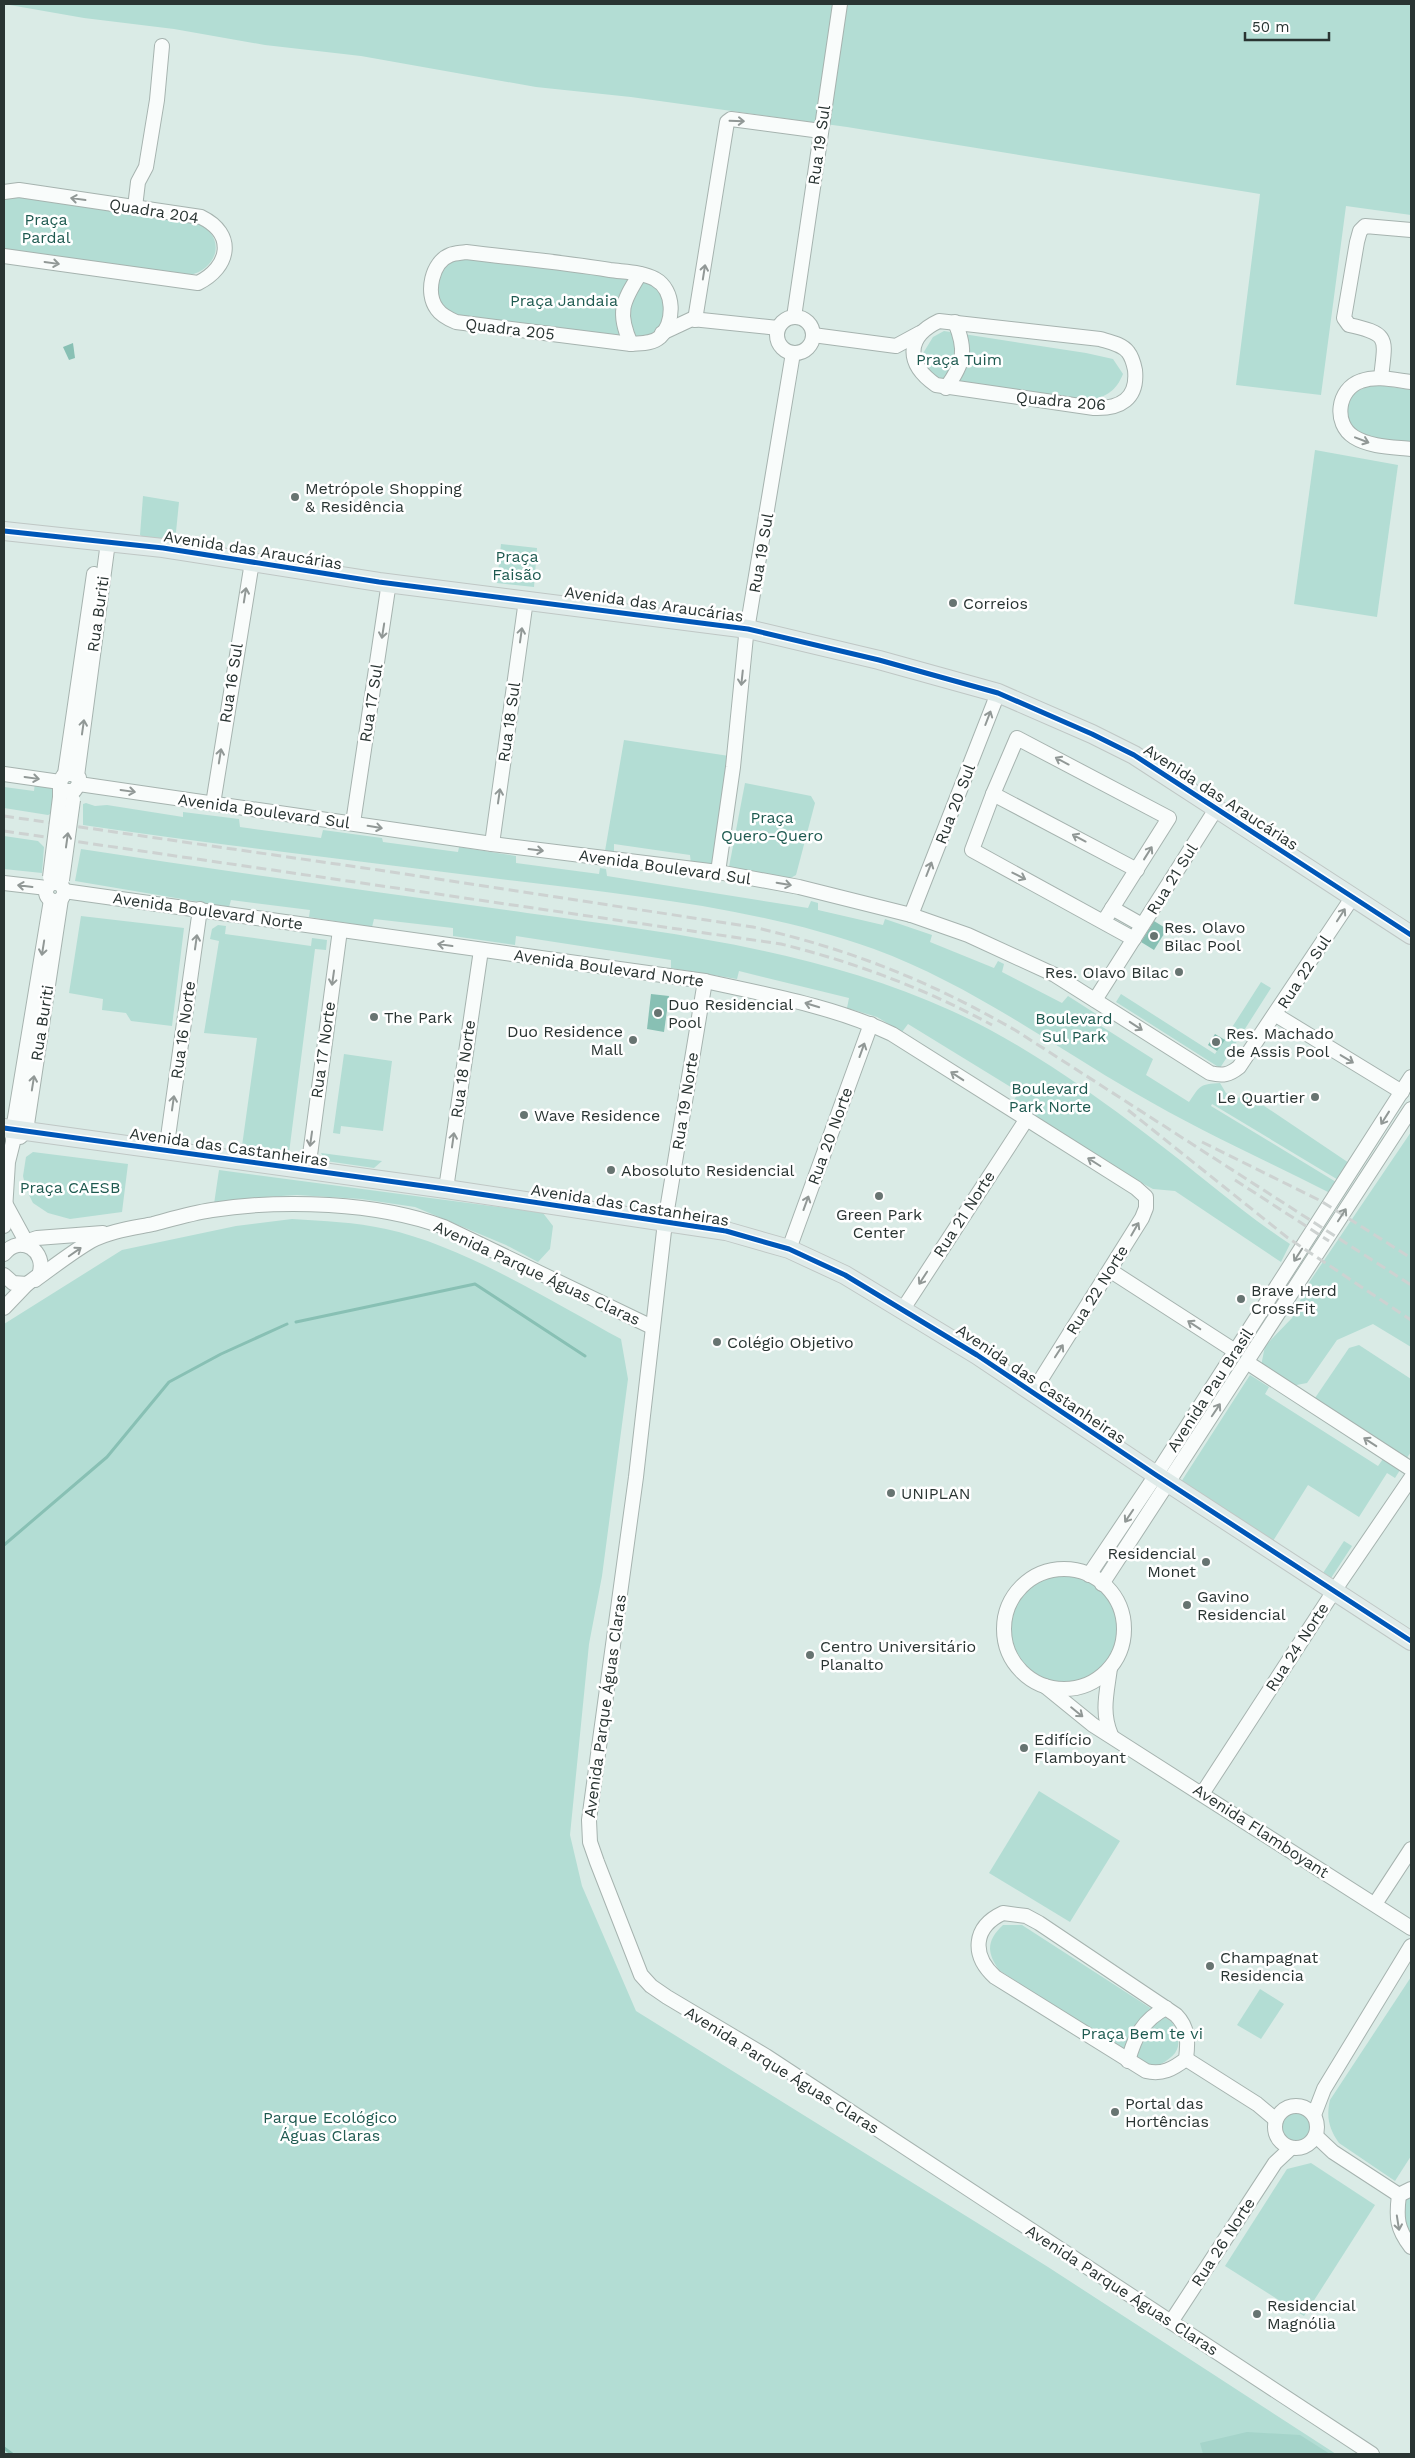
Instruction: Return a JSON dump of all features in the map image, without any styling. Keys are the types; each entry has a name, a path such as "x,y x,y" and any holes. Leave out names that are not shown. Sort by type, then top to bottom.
{"main road":[{"name":"Avenida das Araucárias","path":"4,531 103,541 389,582 748,629 879,660 998,693 1134,755 1411,935"},
{"name":"Avenida das Castanheiras","path":"14,1133 166,1151 446,1189 726,1231 789,1249 845,1275 903,1308 1411,1641"}],"street":[{"name":"Rua 19 Sul","path":"794,316 840,4"},
{"path":"135,207 138,182 146,167 157,100 162,46"},
{"path":"778,328 694,320 726,122 731,120 821,131"},
{"name":"Quadra 204","path":"4,192 19,190 201,217 207,220 223,236 225,248 220,264 205,279 198,283 4,256"},
{"path":"1381,378 1383,343 1381,336 1373,330 1349,325 1344,318 1357,242 1360,231 1365,226 1411,230"},
{"name":"Quadra 205","path":"466,252 640,274 655,279 665,288 670,303 694,320 662,333 650,342 631,344 456,322 445,317 436,308 431,285 434,273 441,260 450,255 466,252"},
{"path":"631,344 624,329 622,307 627,294 640,274"},
{"path":"662,333 670,317 670,303"},
{"path":"794,316 805,320 812,329 813,335 809,346 805,350 794,353 783,349 777,340 778,328 784,320 794,316"},
{"name":"Quadra 206","path":"939,321 956,322 1100,339 1116,344 1128,352 1134,365 1135,383 1132,393 1124,402 1110,408 946,388 936,385 923,376 916,365 896,346 939,321"},
{"path":"946,388 957,373 962,362 961,337 956,322"},
{"path":"916,365 914,348 920,333"},
{"path":"813,335 896,346"},
{"name":"Rua 19 Sul","path":"718,872 733,767 748,629 794,353"},
{"path":"1411,382 1381,378 1360,381 1348,389 1341,402 1340,416 1346,430 1353,437 1368,443 1411,449"},
{"name":"Rua Buriti","path":"4,1226 8,1162 56,888 103,541"},
{"name":"Rua 16 Sul","path":"213,804 252,562"},
{"name":"Rua 17 Sul","path":"353,823 389,582"},
{"name":"Rua 18 Sul","path":"492,844 526,600"},
{"name":"Rua 20 Sul","path":"911,915 998,693"},
{"path":"1104,921 1169,818 1164,813 1019,738 1015,740 972,850 1134,939"},
{"name":"Avenida Boulevard Sul","path":"4,774 69,786 353,823 492,844 718,872 799,887 911,915 1012,954 1055,975 1210,1073"},
{"path":"993,794 1137,870"},
{"name":"Rua 21 Sul","path":"1095,1000 1216,809"},
{"name":"Avenida Boulevard Norte","path":"4,883 56,888 705,981 800,1002 872,1024 892,1034 1136,1188"},
{"name":"Rua 22 Sul","path":"1210,1073 1228,1075 1239,1067 1276,1015 1352,898"},
{"path":"1112,908 1142,926"},
{"name":"Rua 16 Norte","path":"166,1151 200,909"},
{"name":"Rua 17 Norte","path":"308,1170 340,930"},
{"name":"Rua 18 Norte","path":"446,1189 481,950"},
{"name":"Rua 19 Norte","path":"652,1327 665,1222 705,981"},
{"path":"1276,1015 1402,1092"},
{"name":"Rua 20 Norte","path":"789,1249 872,1024"},
{"name":"Avenida Pau Brasil","path":"1102,1584 1235,1352 1411,1077"},
{"name":"Avenida Pau Brasil","path":"1089,1575 1248,1363 1411,1109"},
{"name":"Rua 21 Norte","path":"903,1308 1026,1120"},
{"name":"Rua 22 Norte","path":"1033,1392 1111,1271 1146,1208 1146,1197 1136,1188"},
{"path":"4,1275 13,1284 31,1282 39,1275 42,1263 36,1251 25,1245 23,1236 5,1203"},
{"name":"Avenida Parque Águas Claras","path":"4,1308 31,1282 91,1241 119,1232 213,1210 283,1205 356,1207 417,1217 444,1227 652,1327 636,1477 589,1820 590,1842 641,1975 667,1997 766,2056 1372,2454"},
{"name":"Avenida Parque Águas Claras","path":"4,1254 13,1246 25,1245 28,1241 37,1238 119,1232"},
{"path":"1111,1271 1235,1352"},
{"path":"1248,1363 1411,1469"},
{"name":"Rua 24 Norte","path":"1202,1794 1334,1591 1411,1478"},
{"path":"1070,1568 1089,1575 1102,1584 1115,1595 1123,1613 1125,1632 1120,1652 1110,1668 1092,1682 1069,1689 1045,1686 1028,1677 1014,1662 1006,1645 1004,1625 1008,1606 1018,1589 1032,1577 1050,1569 1070,1568"},
{"path":"1110,1668 1104,1710 1105,1722 1111,1735"},
{"name":"Avenida Flamboyant","path":"1045,1686 1093,1725 1411,1928"},
{"path":"1375,1904 1411,1849"},
{"path":"1003,1913 1026,1916 1166,2008 1182,2021 1187,2032 1186,2059 1174,2068 1156,2074 1128,2061 995,1977 985,1968 978,1946 980,1934 991,1918 1003,1913"},
{"path":"1308,2111 1324,2089 1411,1946"},
{"path":"1128,2061 1133,2042 1141,2026 1148,2019 1166,2008"},
{"path":"1186,2059 1278,2116"},
{"path":"1312,2141 1318,2125 1308,2111 1295,2105 1278,2116 1274,2127 1286,2145 1312,2141 1405,2192 1397,2212 1400,2233 1411,2247"},
{"name":"Rua 26 Norte","path":"1171,2322 1286,2145"}],"green space":[{"path":"4,4 1411,4 1411,215 1346,206 1321,395 1236,385 1260,194 847,127 631,97 536,87 361,56 265,45 174,29 84,18"},
{"name":"Praça Pardal","path":"15,196 196,222 206,228 214,238 215,252 213,258 204,269 190,275 4,249 4,198"},
{"name":"Praça Jandaia","path":"451,255 655,279 671,308 650,343 445,317 431,285"},
{"name":"Praça Tuim","path":"944,331 1086,353 1113,359 1123,374 1114,389 1101,397 1089,401 942,382 928,369 922,355 933,337"},
{"path":"1372,384 1411,390 1411,445 1359,438 1346,420 1347,407 1352,394"},
{"path":"1315,450 1398,465 1377,617 1294,604"},
{"path":"143,496 179,502 176,532 172,540 145,538 140,535"},
{"name":"Praça Faisão","path":"501,544 537,548 534,587 497,583"},
{"path":"624,740 729,756 714,867 691,864 690,855 614,844 614,851 605,851"},
{"path":"35,782 53,789 56,795 52,813 48,815 4,808 4,787 34,791"},
{"name":"Praça Quero-Quero","path":"745,783 811,796 815,803 796,875 787,880 735,872 729,867"},
{"name":"Boulevard Sul Park","path":"83,804 95,806 107,805 183,817 183,812 239,819 240,827 321,838 323,830 382,838 383,842 458,852 459,847 516,856 516,863 599,874 600,868 606,869 607,876 808,908 811,901 818,903 818,910 883,925 885,919 932,935 930,942 994,968 998,961 1004,964 1002,972 1062,1003 1068,996 1104,1019 1101,1026 1153,1059 1146,1075 1189,1102 1204,1085 1220,1083 1226,1093 1237,1098 1248,1095 1352,1165 1340,1181 1212,1104 1211,1106 1336,1182 1330,1193 1159,1107 1008,1015 943,979 874,949 831,935 742,913 652,898 83,825"},
{"path":"4,836 38,841 44,847 42,873 4,869"},
{"name":"Boulevard Park Norte","path":"81,849 636,928 797,958 849,973 901,990 952,1011 1029,1052 1079,1085 1168,1150 1254,1219 1290,1244 1281,1262 1175,1191 1153,1189 1138,1181 1012,1103 1019,1092 908,1024 902,1032 877,1017 847,1008 849,998 739,971 737,979 671,968 671,960 516,936 515,945 453,936 453,928 374,919 372,927 309,917 310,910 231,900 229,907 75,881"},
{"path":"81,916 184,928 172,1026 131,1021 126,1013 102,1010 103,999 69,993"},
{"path":"218,925 226,926 225,934 311,946 312,938 327,940 326,950 315,949 289,1153 242,1146 257,1038 204,1033 219,941 210,939 212,929"},
{"path":"1261,982 1271,988 1220,1068 1116,1002 1121,994 1215,1054"},
{"path":"344,1054 392,1061 383,1131 341,1126 340,1134 333,1133"},
{"path":"1411,1132 1411,1347 1373,1324 1337,1340 1307,1383 1291,1386 1261,1366 1265,1346 1292,1318 1308,1284"},
{"name":"Praça CAESB","path":"33,1152 128,1164 122,1212 70,1219 48,1213 33,1203 26,1189 23,1176 26,1157"},
{"path":"321,1153 382,1161 374,1168 326,1161"},
{"path":"219,1170 543,1213 553,1226 550,1249 538,1262 506,1245 415,1207 361,1199 297,1195 249,1198 214,1204"},
{"name":"Parque Ecológico Águas Claras","path":"292,1219 339,1222 374,1227 416,1237 446,1248 507,1276 621,1339 628,1379 602,1576 589,1644 570,1835 582,1886 636,2011 1048,2267 1336,2454 4,2454 4,1324 122,1250 236,1226"},
{"path":"1359,1345 1411,1379 1411,1452 1406,1459 1315,1398 1349,1348"},
{"path":"1250,1375 1269,1387 1265,1394 1378,1466 1383,1459 1400,1470 1395,1478 1387,1473 1359,1517 1308,1485 1273,1541 1181,1482"},
{"path":"1344,1541 1352,1546 1331,1578 1323,1573"},
{"path":"1063,1571 1085,1576 1103,1588 1115,1606 1120,1628 1115,1650 1103,1668 1085,1680 1063,1685 1041,1680 1023,1668 1011,1650 1006,1628 1011,1606 1023,1588 1041,1576"},
{"path":"1039,1791 1120,1841 1070,1922 989,1873"},
{"name":"Praça Bem te vi","path":"1003,1925 1022,1925 1172,2022 1178,2038 1177,2049 1174,2054 1155,2067 1141,2063 999,1970 990,1952 990,1946 994,1936"},
{"path":"1411,1977 1411,2156 1395,2181 1339,2143 1331,2128 1328,2112 1330,2100"},
{"path":"1260,1989 1284,2004 1261,2039 1237,2025"},
{"path":"1292,2110 1299,2111 1305,2115 1309,2121 1309,2135 1305,2141 1299,2145 1292,2146 1285,2145 1279,2141 1275,2135 1274,2128 1275,2121 1279,2115 1285,2111"},
{"path":"1311,2163 1375,2205 1304,2316 1225,2266 1287,2169"},
{"path":"1411,2195 1411,2237 1403,2226 1404,2202"}],"shaded area":[{"path":"73,343 75,358 69,360 63,347"},
{"name":"Res. Olavo Bilac Pool","path":"1154,921 1167,929 1154,950 1141,942"},
{"name":"Duo Residencial Pool","path":"651,994 669,996 664,1032 647,1029"},
{"name":"Res. Machado de Assis Pool","path":"1215,1034 1225,1040 1217,1051 1208,1045"},
{"path":"1247,2432 1300,2435 1330,2454 1203,2454 1200,2443"}],"waterway":[{"path":"296,1322 475,1284 585,1356"},
{"path":"4,1545 107,1457 169,1382 221,1354 287,1324"},
{"path":"4,2448 12,2454"}],"railway":[{"path":"4,816 753,927 823,946 888,968 951,996 1015,1030 1411,1285"},
{"path":"4,831 781,944 835,959 889,978 915,988 992,1025"},
{"path":"1128,1110 1288,1238 1411,1320"},
{"path":"1202,1142 1321,1201 1411,1258"},
{"path":"1235,1180 1329,1241"}],"cycle path":[{"path":"4,531 163,548 379,582 748,629 879,660 998,693 1092,734 1134,755 1411,935"},
{"path":"4,1128 446,1189 726,1231 789,1249 845,1275 977,1355 1156,1475 1411,1641"}],"place":[{"name":"Metrópole Shopping & Residência","path":"295,497"},
{"name":"Correios","path":"953,603"},
{"name":"Res. Olavo Bilac Pool","path":"1154,936"},
{"name":"Res. OIavo Bilac","path":"1179,972"},
{"name":"Duo Residencial Pool","path":"658,1013"},
{"name":"The Park","path":"374,1017"},
{"name":"Duo Residence Mall","path":"633,1040"},
{"name":"Res. Machado de Assis Pool","path":"1216,1042"},
{"name":"Le Quartier","path":"1315,1097"},
{"name":"Wave Residence","path":"524,1115"},
{"name":"Abosoluto Residencial","path":"611,1170"},
{"name":"Green Park Center","path":"879,1196"},
{"name":"Brave Herd CrossFit","path":"1241,1299"},
{"name":"Colégio Objetivo","path":"717,1342"},
{"name":"UNIPLAN","path":"891,1493"},
{"name":"Residencial Monet","path":"1206,1562"},
{"name":"Gavino Residencial","path":"1187,1605"},
{"name":"Centro Universitário Planalto","path":"810,1655"},
{"name":"Edifício Flamboyant","path":"1024,1748"},
{"name":"Champagnat Residencia","path":"1210,1966"},
{"name":"Portal das Hortências","path":"1115,2112"},
{"name":"Residencial Magnólia","path":"1257,2314"}]}
